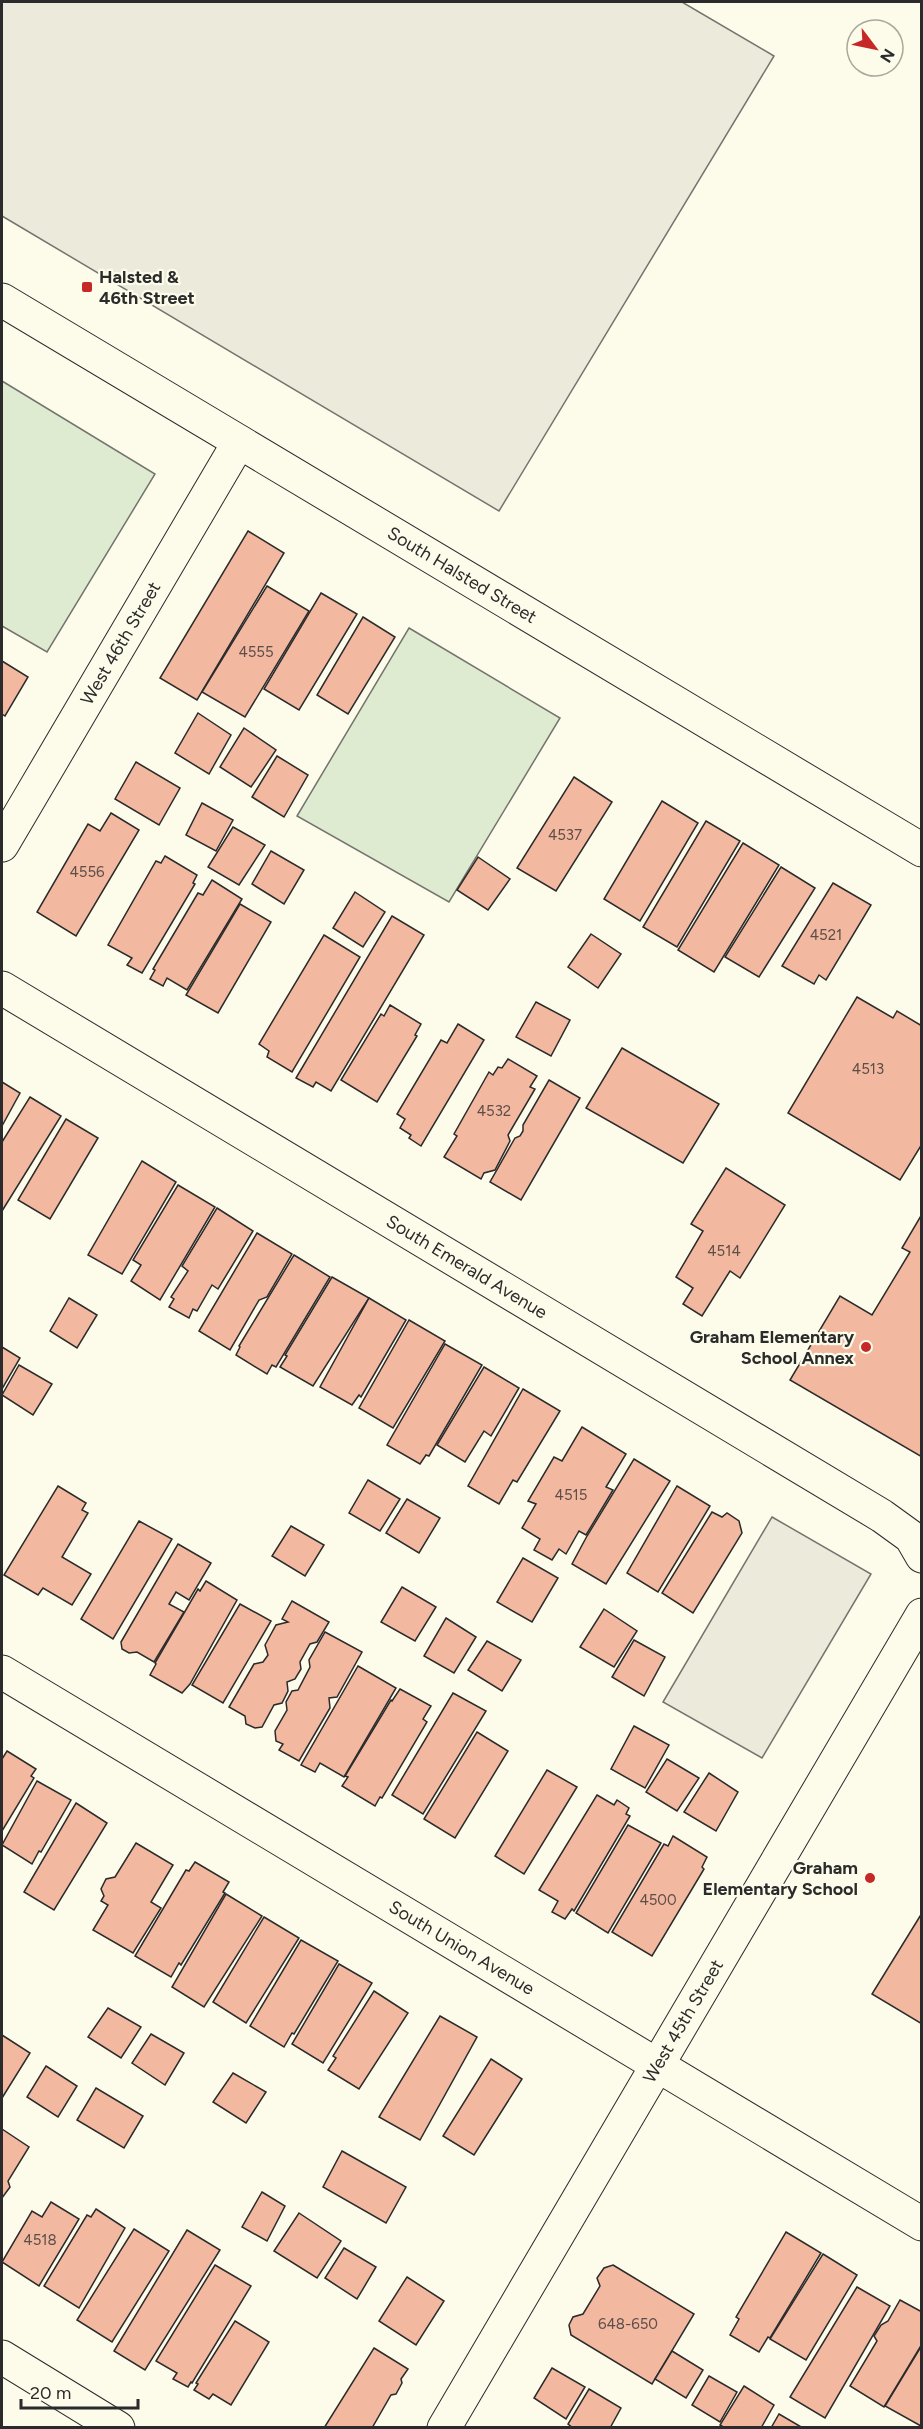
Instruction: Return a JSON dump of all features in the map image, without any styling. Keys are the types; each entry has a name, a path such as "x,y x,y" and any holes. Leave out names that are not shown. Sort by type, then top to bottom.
{"street":[{"name":"South Halsted Street","path":"2,300 921,850"},
{"name":"West 46th Street","path":"2,845 239,442"},
{"name":"South Emerald Avenue","path":"2,988 882,1516 910,1537 921,1556"},
{"name":"West 45th Street","path":"444,2427 921,1615"},
{"name":"South Union Avenue","path":"2,1672 921,2224"},
{"path":"2,2357 118,2427"}],"green space":[{"path":"2,381 155,474 47,652 2,626"},
{"path":"409,628 560,718 449,902 297,816"}],"shaded area":[{"path":"2,2 682,2 774,56 499,511 2,216"},
{"path":"772,1517 871,1574 762,1758 663,1702"}],"building":[{"path":"248,531 284,553 197,700 160,678"},
{"path":"267,586 309,611 245,717 202,692"},
{"path":"321,593 357,614 299,710 264,689"},
{"path":"363,617 395,637 348,714 317,695"},
{"path":"2,661 28,677 5,716 2,714"},
{"path":"198,713 231,735 209,774 175,753"},
{"path":"244,728 276,750 251,787 220,767"},
{"path":"277,756 308,775 284,817 252,797"},
{"path":"136,762 180,788 159,825 115,799"},
{"path":"574,777 612,802 556,891 517,868"},
{"path":"662,801 698,823 640,921 604,899"},
{"path":"202,803 233,820 216,851 186,835"},
{"path":"111,813 139,830 76,936 37,912 88,824 100,831"},
{"path":"706,821 740,841 677,947 643,927"},
{"path":"233,827 265,845 239,885 208,867"},
{"path":"743,843 779,865 714,972 678,950"},
{"path":"271,851 304,870 284,904 252,884"},
{"path":"165,856 197,875 193,883 195,884 142,973 127,965 132,958 108,945 156,861 161,863"},
{"path":"478,857 510,879 488,910 457,890"},
{"path":"781,867 815,888 759,977 725,957"},
{"path":"212,880 242,899 187,990 167,978 163,986 150,979 155,970 153,969 198,893 203,895"},
{"path":"833,883 871,905 826,980 819,975 814,984 782,966"},
{"path":"355,892 385,912 363,947 333,928"},
{"path":"240,904 271,922 218,1013 186,995"},
{"path":"392,916 424,935 331,1091 316,1082 313,1087 296,1078"},
{"path":"591,934 621,954 598,988 568,967"},
{"path":"324,935 360,957 292,1072 267,1057 269,1051 259,1044"},
{"path":"857,997 893,1018 897,1011 922,1026 922,1144 900,1180 788,1113"},
{"path":"536,1002 570,1020 551,1056 516,1037"},
{"path":"390,1005 421,1024 415,1035 417,1036 377,1102 341,1080 381,1014 384,1016"},
{"path":"458,1024 484,1040 421,1146 409,1138 411,1135 400,1128 405,1119 397,1114 441,1040 447,1043"},
{"path":"622,1048 719,1104 683,1163 586,1108"},
{"path":"508,1059 537,1076 530,1087 535,1089 508,1135 510,1141 495,1170 484,1173 481,1179 444,1157 457,1136 454,1134 489,1072 493,1075 498,1067 502,1068"},
{"path":"549,1080 580,1098 521,1200 490,1182 515,1138 523,1131 523,1125"},
{"path":"2,1082 20,1093 2,1126"},
{"path":"30,1097 61,1116 2,1211 2,1142"},
{"path":"66,1119 98,1138 50,1219 18,1200"},
{"path":"142,1161 176,1182 122,1274 88,1255"},
{"path":"726,1168 785,1205 740,1278 730,1271 702,1316 683,1304 693,1288 676,1277 703,1231 691,1224"},
{"path":"178,1185 215,1207 160,1300 131,1281 141,1265 133,1260"},
{"path":"217,1208 253,1231 218,1289 212,1285 197,1311 193,1309 189,1318 169,1307 174,1299 171,1297 188,1271 182,1266"},
{"name":"Graham Elementary School Annex","path":"922,1214 922,1457 790,1380 840,1296 872,1315 910,1252 902,1248"},
{"path":"257,1233 292,1254 267,1297 259,1300 230,1350 199,1331"},
{"path":"294,1255 330,1277 276,1367 272,1365 267,1374 236,1355 239,1346"},
{"path":"332,1277 369,1298 313,1386 280,1367"},
{"path":"69,1298 97,1315 77,1348 50,1331"},
{"path":"369,1298 406,1320 361,1397 359,1395 352,1405 320,1387"},
{"path":"409,1320 445,1341 393,1428 359,1408"},
{"path":"445,1344 482,1365 429,1456 426,1455 420,1464 387,1445"},
{"path":"2,1347 20,1358 2,1389"},
{"path":"19,1365 52,1384 33,1415 2,1395"},
{"path":"484,1367 519,1388 491,1436 484,1431 465,1462 437,1445"},
{"path":"523,1389 560,1411 517,1482 513,1480 499,1504 468,1486"},
{"path":"582,1427 626,1454 606,1487 613,1490 586,1535 579,1531 566,1554 559,1549 552,1560 534,1550 540,1539 522,1528 536,1504 528,1501 554,1457 562,1461"},
{"path":"634,1459 670,1481 606,1584 572,1564"},
{"path":"368,1480 400,1499 380,1531 349,1513"},
{"path":"58,1486 86,1503 82,1510 88,1513 62,1557 91,1574 72,1605 43,1588 38,1595 4,1575"},
{"path":"677,1486 710,1506 658,1592 627,1573"},
{"path":"407,1499 440,1518 419,1553 386,1533"},
{"path":"712,1512 722,1517 727,1513 739,1521 742,1533 693,1613 662,1593"},
{"path":"139,1521 172,1539 113,1639 81,1619"},
{"path":"291,1526 324,1545 305,1576 272,1556"},
{"path":"178,1544 211,1563 189,1600 176,1592 169,1604 184,1612 154,1662 137,1652 129,1653 122,1649 121,1642"},
{"path":"523,1558 558,1578 532,1622 497,1602"},
{"path":"206,1581 237,1600 190,1684 182,1693 150,1675 198,1589 200,1591"},
{"path":"402,1587 436,1607 415,1641 381,1622"},
{"path":"292,1601 329,1622 317,1642 310,1644 300,1662 301,1669 295,1679 287,1682 288,1691 282,1703 274,1705 262,1727 255,1728 246,1724 245,1716 229,1707 254,1664 263,1662 268,1655 265,1645 276,1625 288,1622 282,1619"},
{"path":"240,1604 271,1621 223,1703 192,1685"},
{"path":"604,1609 637,1631 614,1667 580,1647"},
{"path":"446,1618 476,1637 454,1673 424,1656"},
{"path":"325,1632 362,1652 337,1697 329,1698 330,1708 299,1761 279,1750 283,1744 276,1741 275,1731 287,1710 286,1702 292,1691 298,1690 310,1667 309,1660"},
{"path":"634,1640 665,1657 644,1696 612,1677"},
{"path":"487,1641 521,1660 502,1691 468,1670"},
{"path":"358,1666 396,1688 344,1777 320,1763 315,1772 301,1765"},
{"path":"400,1689 431,1706 423,1719 427,1722 375,1806 342,1786 348,1777 345,1776"},
{"path":"453,1693 486,1711 423,1814 392,1795"},
{"path":"634,1726 669,1745 645,1788 611,1769"},
{"path":"477,1732 508,1751 455,1838 424,1819"},
{"path":"7,1751 36,1769 31,1776 34,1778 2,1831 2,1759"},
{"path":"667,1759 699,1778 677,1811 646,1792"},
{"path":"547,1770 577,1787 524,1874 495,1856"},
{"path":"709,1773 738,1792 716,1831 684,1812"},
{"path":"37,1781 71,1800 32,1864 2,1845"},
{"path":"597,1795 614,1805 617,1800 629,1808 626,1814 630,1816 574,1911 572,1909 565,1919 552,1912 558,1901 539,1890"},
{"path":"76,1803 107,1823 54,1910 24,1892"},
{"path":"628,1825 661,1843 608,1933 576,1913"},
{"path":"673,1836 707,1857 702,1867 704,1869 652,1956 612,1932 664,1844 668,1846"},
{"path":"136,1843 173,1865 151,1902 161,1908 133,1953 93,1930 108,1905 101,1901 104,1896 101,1889 106,1879 115,1877"},
{"path":"195,1862 229,1882 223,1892 225,1893 181,1965 179,1963 171,1977 135,1956 186,1870 189,1871"},
{"path":"226,1894 262,1916 204,2007 172,1987"},
{"path":"922,1913 922,2024 872,1994"},
{"path":"264,1917 299,1938 246,2023 213,2002"},
{"path":"301,1940 338,1961 284,2047 250,2026"},
{"path":"339,1964 372,1983 323,2063 292,2044"},
{"path":"374,1991 408,2013 359,2089 328,2070 336,2058 333,2056"},
{"path":"108,2008 141,2027 121,2058 88,2037"},
{"path":"440,2016 477,2037 420,2140 379,2117"},
{"path":"151,2034 184,2053 165,2085 132,2063"},
{"path":"2,2035 30,2053 2,2098"},
{"path":"491,2059 522,2079 474,2155 443,2136"},
{"path":"46,2066 77,2086 58,2117 27,2097"},
{"path":"233,2073 266,2092 246,2123 213,2102"},
{"path":"96,2088 143,2116 124,2148 77,2120"},
{"path":"2,2129 29,2147 8,2181 10,2187 2,2198"},
{"path":"342,2151 406,2187 386,2223 323,2187"},
{"path":"262,2192 285,2206 267,2241 242,2227"},
{"path":"51,2202 79,2219 39,2286 2,2262 32,2211 42,2217"},
{"path":"96,2209 125,2228 79,2308 44,2286 87,2215 91,2217"},
{"path":"299,2213 341,2241 317,2278 274,2251"},
{"path":"134,2229 169,2251 112,2342 77,2320"},
{"path":"187,2230 220,2250 145,2370 114,2351"},
{"path":"786,2232 821,2253 770,2338 768,2337 759,2352 730,2335 739,2319 736,2317"},
{"path":"344,2248 376,2267 357,2299 325,2278"},
{"path":"823,2254 857,2275 806,2360 770,2339"},
{"path":"215,2265 251,2286 188,2387 173,2379 177,2373 156,2361"},
{"path":"613,2265 694,2314 652,2384 571,2335 569,2325 573,2317 583,2314 600,2286 597,2278 604,2268"},
{"path":"407,2277 444,2301 416,2345 379,2321"},
{"path":"857,2287 890,2306 825,2418 790,2397"},
{"path":"900,2300 922,2312 922,2344 884,2407 850,2386 877,2341 874,2336 881,2325 888,2321"},
{"path":"235,2321 269,2342 231,2405 213,2394 209,2399 194,2390 198,2384 196,2383"},
{"path":"922,2345 922,2425 921,2426 885,2406"},
{"path":"374,2348 408,2369 401,2379 402,2383 396,2394 391,2395 372,2428 324,2428"},
{"path":"672,2351 703,2370 686,2398 655,2379"},
{"path":"552,2368 585,2387 566,2419 534,2398"},
{"path":"709,2376 737,2392 720,2422 692,2405"},
{"path":"744,2386 774,2405 761,2428 725,2428 720,2425"},
{"path":"589,2389 621,2408 610,2428 573,2428 568,2424"},
{"path":"779,2414 803,2428 771,2428"}],"place":[{"name":"Halsted & 46th Street","path":"87,287"},
{"name":"Graham Elementary School Annex","path":"866,1347"},
{"name":"Graham Elementary School","path":"870,1878"}]}
